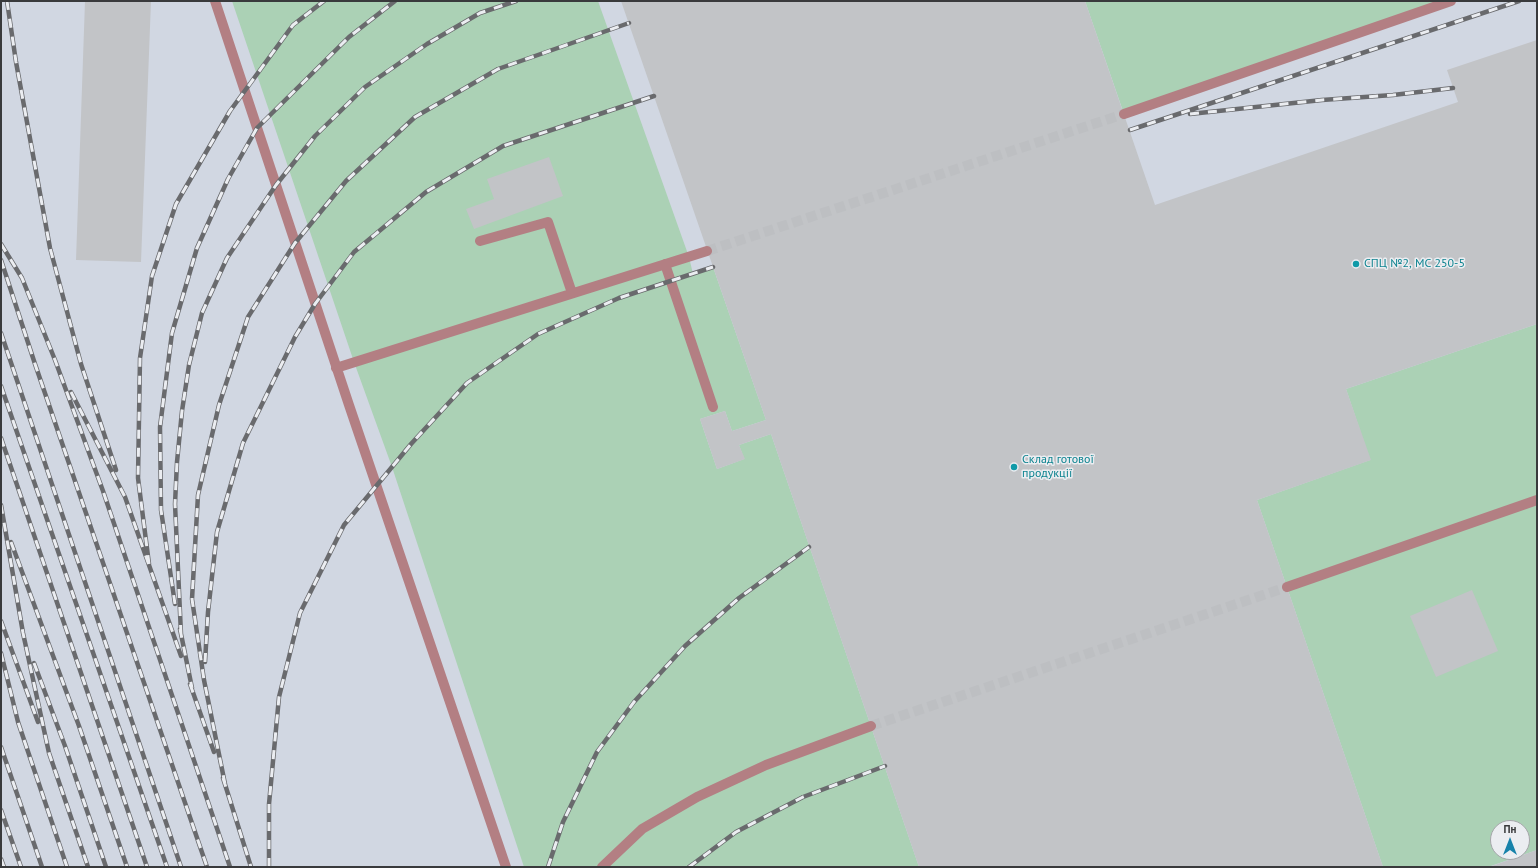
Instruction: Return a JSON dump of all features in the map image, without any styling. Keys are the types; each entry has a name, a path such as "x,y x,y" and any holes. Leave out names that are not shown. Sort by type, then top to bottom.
{"lane":[{"path":"215,1 336,368 506,867"},
{"path":"1124,114 1451,1"},
{"path":"480,241 548,222 572,293"},
{"path":"336,368 707,251"},
{"path":"665,264 713,407"},
{"path":"1287,587 1537,500"},
{"path":"602,867 642,829 697,797 766,765 871,726"}],"shaded area":[{"path":"1,1 1537,1 1537,867 1,867"}],"green space":[{"path":"232,1 598,1 689,257 693,274 713,267 766,420 732,431 725,411 700,419 717,469 744,459 739,445 771,434 919,867 524,867 392,467 354,362"},
{"path":"1085,1 1451,1 1124,114"},
{"path":"1537,324 1537,850 1530,852 1530,820 1490,820 1490,860 1508,860 1488,867 1383,867 1257,500 1370,460 1346,389"}],"building":[{"path":"85,1 151,1 141,262 76,260"},
{"name":"Склад готової продукції","path":"621,1 1085,1 1155,205 1458,102 1447,70 1537,40 1537,324 1346,389 1371,460 1257,500 1383,867 919,867 771,434 739,445 745,459 717,469 700,419 725,411 732,431 766,420"},
{"path":"549,157 563,196 474,229 466,209 494,199 487,179"},
{"path":"1472,590 1498,651 1436,677 1410,616"},
{"path":"1537,850 1537,867 1489,867 1509,860 1530,860 1530,852"}],"tunnel":[{"path":"707,251 1124,114"},
{"path":"871,726 1287,587"}],"railway":[{"path":"7,1 16,62 50,248 81,364 116,470"},
{"path":"149,564 138,478 140,358 152,276 176,204 230,111 293,25 324,1"},
{"path":"175,604 161,510 160,427 172,333 197,248 228,179 257,128 349,37 395,1"},
{"path":"181,634 175,504 182,411 189,365 202,313 227,258 276,185 315,136 365,87 427,44 480,13 516,1"},
{"path":"1130,130 1519,1"},
{"path":"225,784 204,680 192,599 198,495 219,405 248,317 295,243 346,181 415,117 498,69 629,23"},
{"path":"1190,114 1453,88"},
{"path":"205,662 208,612 217,532 243,443 295,337 315,304 354,252 426,192 503,146 654,96"},
{"path":"1,244 22,278 55,360 103,491 230,867"},
{"path":"1,260 35,364 207,867"},
{"path":"269,867 269,804 279,697 300,613 344,525 411,444 467,383 538,334 619,298 713,267"},
{"path":"1,333 181,867"},
{"path":"1,386 167,867"},
{"path":"71,392 125,497 181,656"},
{"path":"1,438 147,867"},
{"path":"1,505 23,633 49,753 88,867"},
{"path":"11,542 79,726 127,867"},
{"path":"548,867 563,822 597,752 634,702 685,646 739,598 809,547"},
{"path":"1,621 38,722"},
{"path":"180,629 192,688"},
{"path":"1,653 18,722 67,867"},
{"path":"34,663 65,746 106,867"},
{"path":"190,684 214,752"},
{"path":"1,747 42,867"},
{"path":"689,867 736,832 803,797 885,766"},
{"path":"223,778 251,867"},
{"path":"1,810 21,867"},
{"path":"1,859 4,867"}],"place":[{"name":"СПЦ №2, МС 250-5","path":"1356,264"},
{"name":"Склад готової продукції","path":"1014,467"}]}
